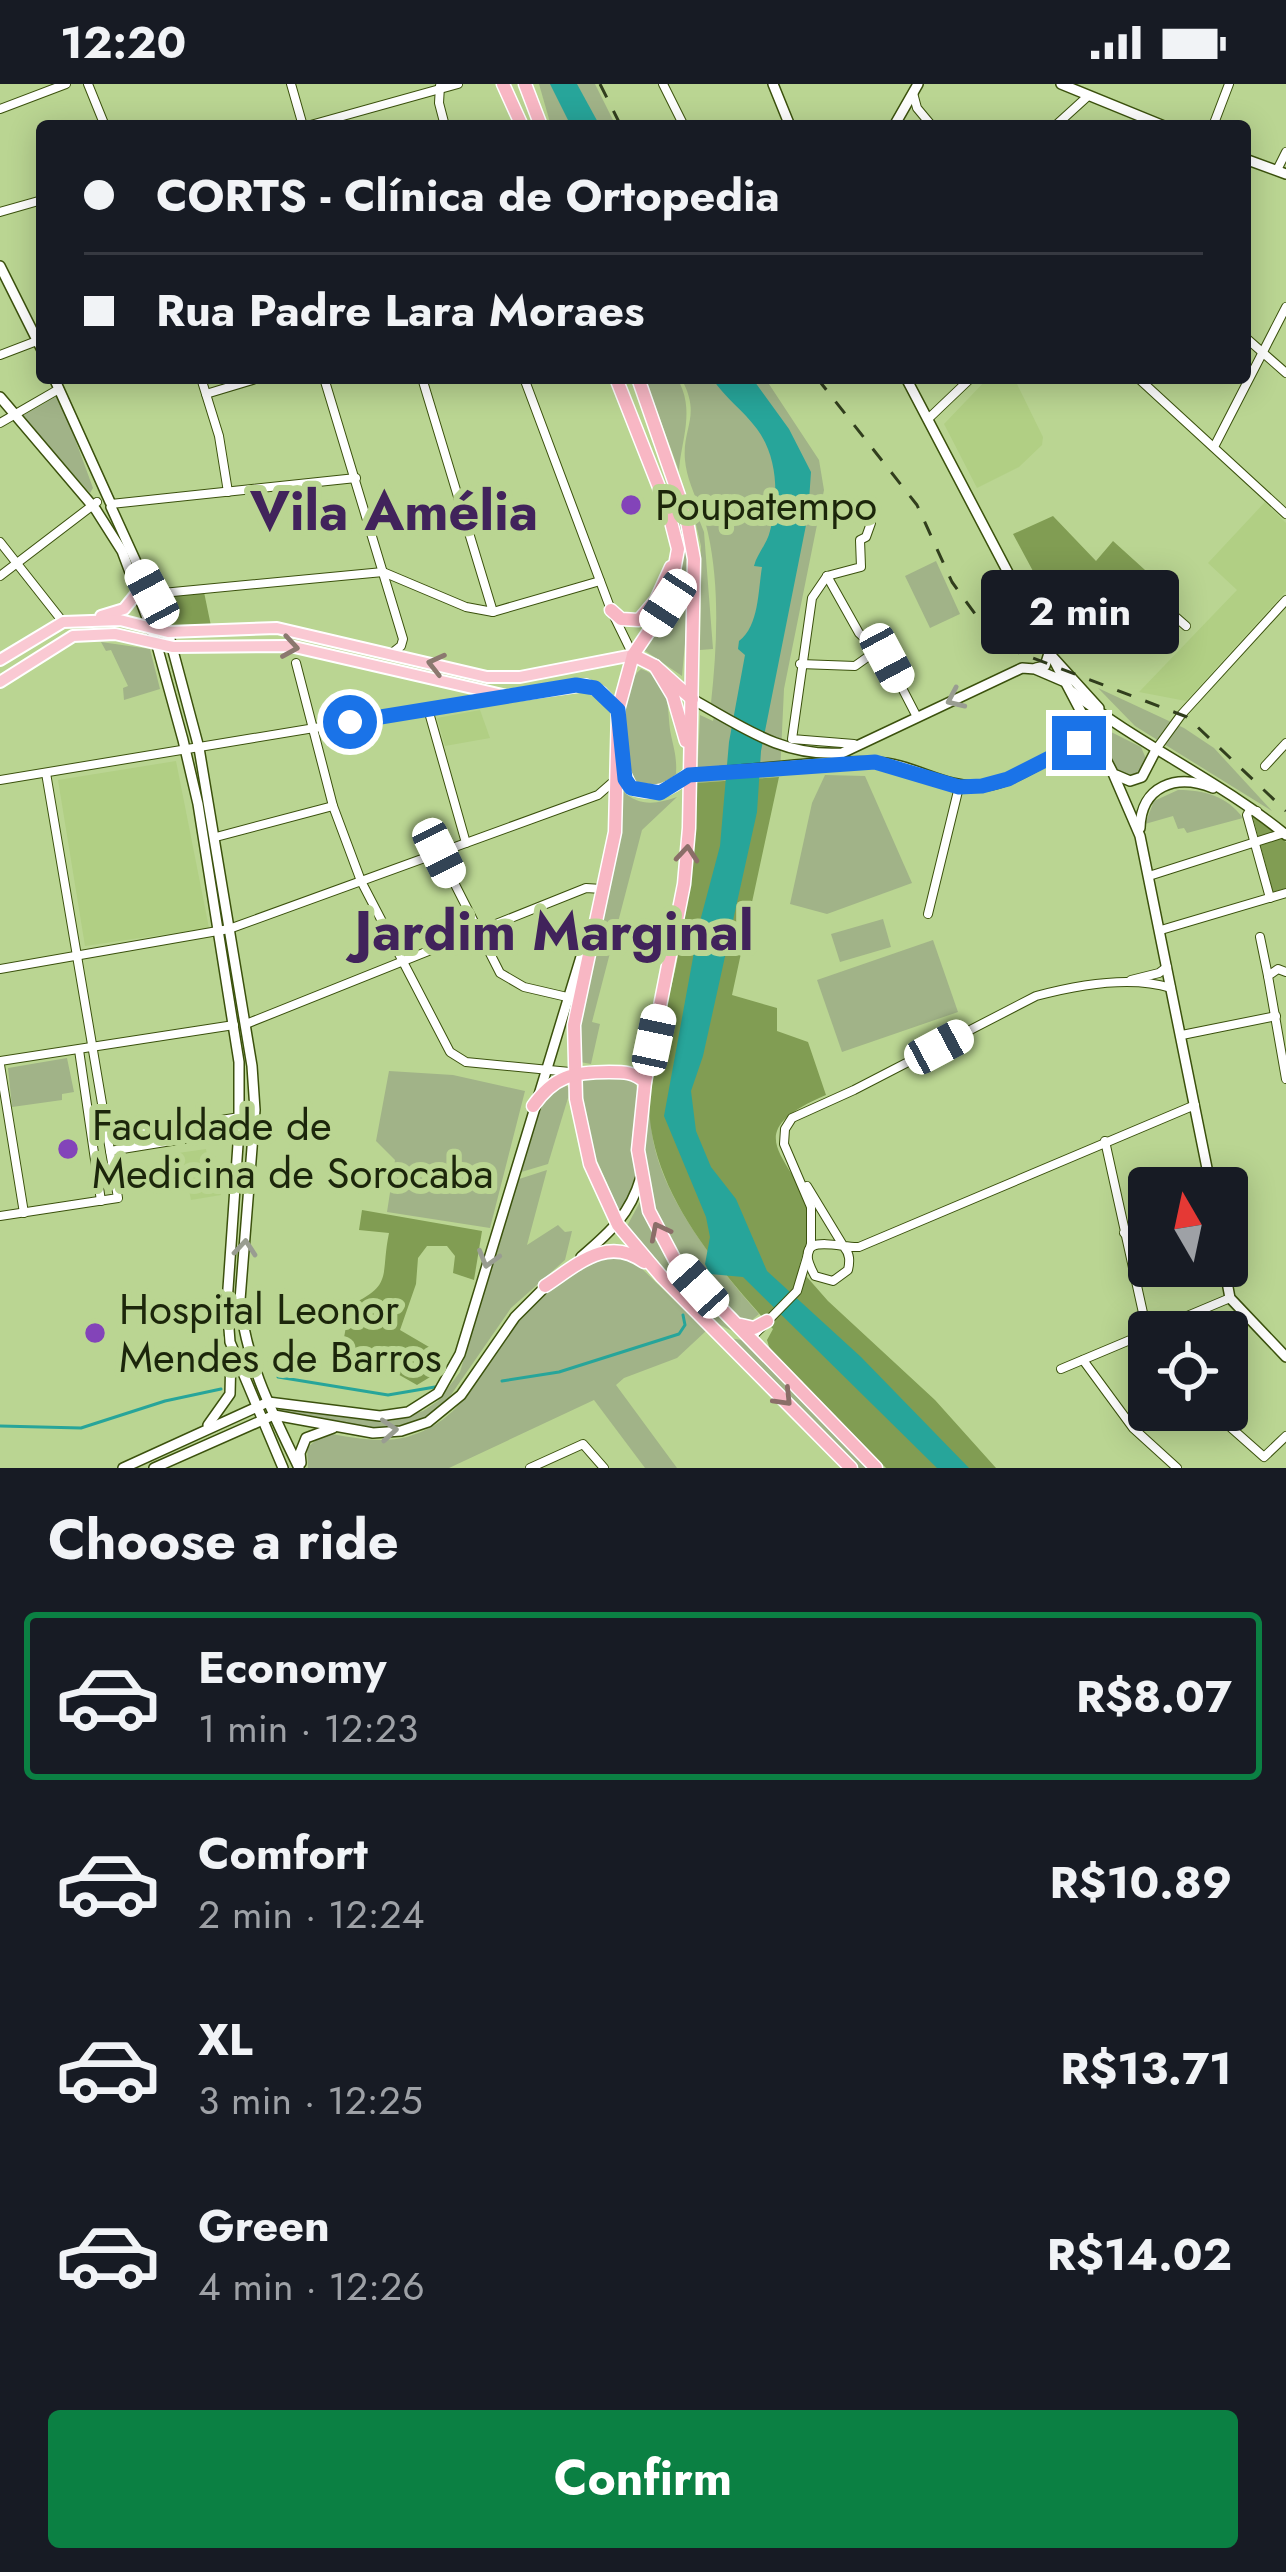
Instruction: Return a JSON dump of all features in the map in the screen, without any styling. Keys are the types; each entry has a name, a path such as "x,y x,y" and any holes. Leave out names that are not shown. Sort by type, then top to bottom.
{"highway":[{"path":"503,84 519,120"},
{"path":"525,84 540,120"},
{"path":"618,384 668,509 678,549 668,603 633,655 618,710 615,832 574,1025 575,1072 590,1164 619,1226 661,1276 851,1468"},
{"path":"640,384 686,516 694,559 689,828 680,914 639,1127 649,1211 676,1262 876,1468"},
{"path":"611,610 628,621 646,614 678,549"},
{"path":"633,655 655,666 692,699"},
{"path":"655,666 673,696 689,753"},
{"path":"619,738 625,779 631,788 660,793 689,775"},
{"path":"533,1106 552,1083 575,1072 636,1074 645,1082"},
{"path":"545,1286 593,1254 611,1249 633,1255 661,1276"},
{"path":"735,1322 754,1328 767,1322"},
{"path":"763,1350 760,1336 767,1322"},
{"path":"715,1330 751,1338"}],"main road":[{"path":"773,84 788,120"},
{"path":"1061,84 1148,120"},
{"path":"898,120 915,89"},
{"path":"1251,161 1281,172"},
{"path":"0,266 36,334"},
{"path":"909,384 1112,771 1140,836 1207,1167"},
{"path":"58,386 156,642 186,750 224,931 255,1110 240,1300 246,1345 263,1405"},
{"path":"0,397 102,506 168,632 199,748 216,837 224,931"},
{"path":"0,660 63,622 124,608 137,593"},
{"path":"91,619 168,632 277,628 487,677 520,677 633,655"},
{"path":"0,682 73,636 115,634 173,647 290,646 507,696 586,685 601,692 618,710"},
{"path":"692,699 784,749 818,755 842,753 1016,670 1045,666 1049,653"},
{"path":"1049,653 1114,725"},
{"path":"1035,668 1065,684 1114,725 1240,800 1285,834"},
{"path":"880,734 877,752 886,763"},
{"path":"689,775 886,763 959,787 998,783 1094,740"},
{"path":"1112,771 1123,780 1142,777 1157,748"},
{"path":"1140,836 1147,796 1164,786 1203,784 1240,800"},
{"path":"123,1468 263,1405 396,1416 420,1407 438,1393 460,1354 595,914"},
{"path":"199,1431 218,1416 230,1394 227,1288 239,1124 240,1025"},
{"path":"154,1468 268,1417 373,1432 401,1431 441,1414 461,1395 515,1317 619,1226 642,1176"},
{"path":"1228,1287 1230,1298 1286,1357"},
{"path":"230,1342 263,1405 283,1468"},
{"path":"268,1417 300,1468"},
{"path":"300,1468 307,1438 346,1427"}],"street":[{"path":"0,109 66,84"},
{"path":"88,84 103,120"},
{"path":"291,84 303,120"},
{"path":"325,120 458,84"},
{"path":"663,84 681,120"},
{"path":"1215,120 1229,84"},
{"path":"440,86 444,120"},
{"path":"915,89 927,120"},
{"path":"1061,120 1088,96"},
{"path":"898,120 909,112 923,116"},
{"path":"1281,172 1286,152"},
{"path":"0,212 36,202"},
{"path":"1251,375 1286,307"},
{"path":"1251,342 1286,373"},
{"path":"0,356 36,345"},
{"path":"203,384 219,436 228,492"},
{"path":"206,394 239,384"},
{"path":"326,384 403,639 391,654"},
{"path":"424,384 493,612"},
{"path":"526,384 611,610 633,655"},
{"path":"928,419 965,384"},
{"path":"1145,384 1286,514"},
{"path":"1214,447 1246,384"},
{"path":"0,423 58,386"},
{"path":"0,576 102,506 356,478"},
{"path":"859,744 792,739 812,598 826,576 861,567 860,540 871,524"},
{"path":"0,542 63,622"},
{"path":"152,594 383,572 466,607 493,612 600,581"},
{"path":"826,576 860,633 887,658 917,717"},
{"path":"1157,748 1180,715 1286,600"},
{"path":"1162,605 1186,626"},
{"path":"800,664 855,666 875,651"},
{"path":"296,663 333,806 361,880 456,1058 575,1072"},
{"path":"0,780 507,696"},
{"path":"428,709 466,843"},
{"path":"1265,766 1286,743"},
{"path":"0,1216 118,1198 46,773"},
{"path":"0,969 224,931 598,796 617,783"},
{"path":"928,914 959,787"},
{"path":"216,837 333,806"},
{"path":"1257,811 1246,815 1270,898"},
{"path":"1149,876 1285,834"},
{"path":"439,853 500,974 568,998"},
{"path":"24,1213 0,1063 240,1025 586,889 603,890"},
{"path":"1161,930 1286,893"},
{"path":"1260,937 1271,974 1286,1079"},
{"path":"1266,957 1285,971"},
{"path":"797,1292 838,1280 848,1270 849,1256 784,1144 785,1129 797,1113 854,1090 1036,996 1118,983 1167,967"},
{"path":"1271,974 1285,971"},
{"path":"1118,983 1171,988"},
{"path":"1182,1035 1276,1016"},
{"path":"79,1050 101,1201"},
{"path":"827,1282 811,1271 809,1258 821,1243 859,1247 1195,1105"},
{"path":"108,1138 239,1124"},
{"path":"96,1162 239,1124"},
{"path":"1105,1141 1141,1311"},
{"path":"751,1338 797,1292 809,1258 814,1218 802,1180"},
{"path":"1124,1233 1128,1231"},
{"path":"1202,1311 1230,1298"},
{"path":"1061,1369 1128,1343"},
{"path":"1083,1360 1133,1428 1177,1468"},
{"path":"1235,1431 1264,1457 1286,1436"},
{"path":"530,1468 583,1444 604,1468"}],"shaded area":[{"path":"539,84 595,84 613,120 549,120"},
{"path":"647,384 680,384 683,390 687,413 679,471"},
{"path":"684,384 769,384 819,460 824,490 784,689 780,774 773,777 697,783 700,715 713,721 716,706 711,703 716,596 708,533 686,469 691,412"},
{"path":"982,384 1017,384 1043,437 1042,445 1019,467 977,488 944,424"},
{"path":"59,395 93,488 90,493 22,416"},
{"path":"666,486 680,510 689,556 682,676 644,650 671,609 682,572 679,532"},
{"path":"689,494 704,532 713,649 700,650 701,546"},
{"path":"1265,502 1286,523 1286,591 1186,701 1139,692 1237,590 1208,563"},
{"path":"1053,516 1096,561 1113,541 1166,589 1088,626 1078,620 1079,594 1048,599 1013,534"},
{"path":"936,561 960,614 930,628 905,576"},
{"path":"204,592 211,626 170,627 160,598"},
{"path":"101,642 150,649 160,689 124,700 123,688 128,686 111,650 106,651"},
{"path":"641,669 663,688 675,754 676,774 658,788 637,781 628,763 627,699"},
{"path":"1098,688 1184,728 1214,748 1272,811 1135,726"},
{"path":"480,710 490,738 445,746 437,718"},
{"path":"1097,725 1141,747 1147,761 1136,774 1117,770"},
{"path":"176,761 209,928 85,946 58,780"},
{"path":"825,775 865,776 912,883 827,914 790,904 812,803"},
{"path":"779,777 732,995 777,1008 777,1031 808,1042 826,1095 797,1110 781,1124 776,1137 810,1221 799,1268 935,1400 996,1468 886,1468 770,1350 767,1340 773,1329 697,1236 658,1157 651,1128 650,1086 685,913 697,783"},
{"path":"1178,790 1214,796 1243,818 1187,833 1178,829 1173,816 1145,824 1154,801"},
{"path":"623,791 648,803 677,797 642,830 592,1022 600,1024 591,1064 580,1062 580,1028 616,859"},
{"path":"1252,814 1286,842 1286,888 1273,892"},
{"path":"883,919 891,947 840,962 831,934"},
{"path":"933,940 958,1012 842,1052 817,980"},
{"path":"67,1058 74,1092 62,1094 62,1100 12,1107 8,1068"},
{"path":"389,1071 453,1075 525,1091 490,1228 387,1212 395,1160 376,1141"},
{"path":"654,1075 651,1122 663,1174 707,1250 759,1314 752,1320 738,1317 709,1288 685,1261 655,1211 645,1153"},
{"path":"584,1078 635,1080 638,1094 632,1136 636,1177 621,1215 592,1149 581,1085"},
{"path":"564,1083 568,1098 548,1164 518,1173 541,1100"},
{"path":"206,1149 212,1185 219,1185 221,1195 191,1200 189,1190 177,1191 171,1154"},
{"path":"547,1170 527,1245 558,1225 565,1232 572,1231 565,1260 511,1308 444,1405 425,1417 385,1427 280,1414 283,1406 391,1421 438,1401 460,1372 516,1180"},
{"path":"640,1202 677,1274 732,1331 718,1324 631,1235 627,1226"},
{"path":"362,1210 482,1231 474,1280 453,1273 455,1256 447,1246 427,1246 418,1258 416,1284 400,1330 441,1354 435,1374 417,1385 343,1343 350,1305 373,1291 383,1278 389,1233 359,1230"},
{"path":"621,1256 635,1262 706,1331 677,1358 616,1385 677,1468 645,1468 594,1400 449,1468 308,1468 307,1448 324,1433 397,1439 444,1419 530,1307 583,1268"},
{"path":"729,1338 742,1340 869,1468 857,1468"}],"water":[{"path":"550,84 577,84 597,120 568,120"},
{"path":"717,384 756,384 789,429 811,472 808,515 761,751 757,812 703,1056 691,1091 696,1131 711,1167 736,1199 767,1271 861,1357 969,1468 937,1468 743,1277 710,1274 705,1264 710,1237 706,1217 664,1116 699,925 720,846 729,742 745,655 738,649 739,641 754,617 762,567 754,566 769,536 775,505 773,465 764,440"}],"waterway":[{"path":"502,1381 559,1372 679,1334 685,1325 683,1315"},
{"path":"278,1377 388,1395 435,1387"},
{"path":"0,1426 81,1428 221,1389"}],"railway":[{"path":"600,84 618,120"},
{"path":"822,384 917,505 952,582 978,618 1012,650 1187,717 1286,811"}],"place":[{"name":"Poupatempo","path":"631,505"},
{"name":"Faculdade de Medicina de Sorocaba","path":"68,1149"},
{"name":"Hospital Leonor Mendes de Barros","path":"95,1333"}],"district":[{"name":"Vila Amélia","path":"394,511"},
{"name":"Jardim Marginal","path":"554,931"}],"route":[{"path":"350,722 591,686 618,710 625,779 631,788 649,794 675,786 689,775 875,762 959,787 982,786 1008,779 1079,743"}]}
